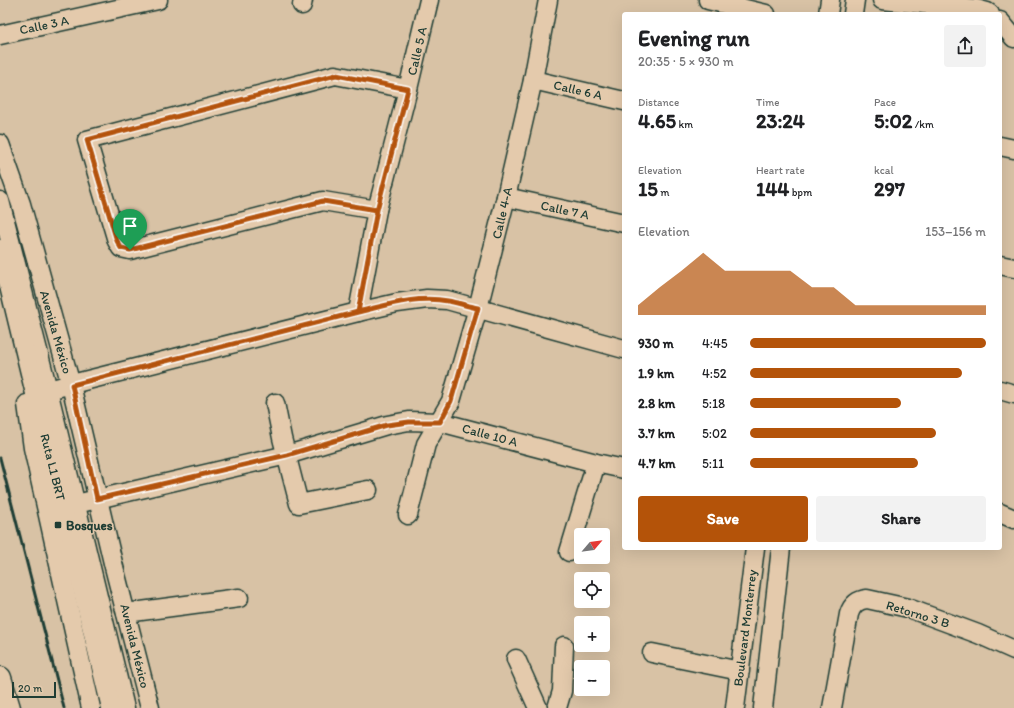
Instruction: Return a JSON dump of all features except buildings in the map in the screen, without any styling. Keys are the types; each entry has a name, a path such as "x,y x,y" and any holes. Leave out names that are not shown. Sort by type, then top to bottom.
{"main road":[{"path":"0,678 9,708"}],"street":[{"name":"Calle 3 A","path":"0,35 158,0"},
{"name":"Calle 5 A","path":"358,312 377,210 429,0"},
{"name":"Calle 4-A","path":"408,515 426,444 451,401 478,308 533,80 548,0"},
{"path":"708,0 758,12"},
{"path":"828,12 830,0"},
{"path":"853,12 855,0"},
{"path":"882,0 976,9 983,12"},
{"path":"377,210 323,201 130,250 121,248 117,241 87,140 336,75 408,89"},
{"name":"Calle 6 A","path":"533,80 622,101"},
{"name":"Avenida México","path":"0,144 21,204 72,385 97,499 150,708"},
{"path":"1002,146 1014,148"},
{"name":"Calle 7 A","path":"506,197 622,223"},
{"name":"Avenida México","path":"0,200 48,390 125,708"},
{"name":"Ruta L1 BRT","path":"0,249 110,708"},
{"path":"1002,265 1014,268"},
{"name":"Ruta L1 BRT","path":"0,286 24,383 33,448 91,708"},
{"path":"48,390 358,312 397,303 427,299 447,300 622,348"},
{"path":"1002,391 1014,394"},
{"path":"275,403 282,438 299,504 368,490"},
{"name":"Calle 10 A","path":"76,504 287,455 387,425 409,422 440,422 622,469"},
{"path":"569,552 596,463"},
{"path":"1002,514 1014,519"},
{"name":"Boulevard Monterrey","path":"735,708 755,550"},
{"name":"Boulevard Monterrey","path":"763,708 781,550"},
{"path":"126,613 239,598"},
{"name":"Retorno 3 B","path":"832,708 849,614 852,607 861,600 867,599 908,608 978,634 1014,650"},
{"path":"557,708 562,691 564,646"},
{"path":"652,653 740,671"},
{"path":"516,660 538,708"}],"railway":[{"path":"0,458 64,708"}],"place":[{"name":"Bosques","path":"58,525"}],"route":[{"path":"130,250 121,248 117,241 87,140 336,75 408,89 377,210 368,261 358,312 397,303 427,299 447,300 478,308 451,401 440,422 409,422 387,425 287,455 97,499 72,385 358,312 377,210 323,201 130,250"}]}
